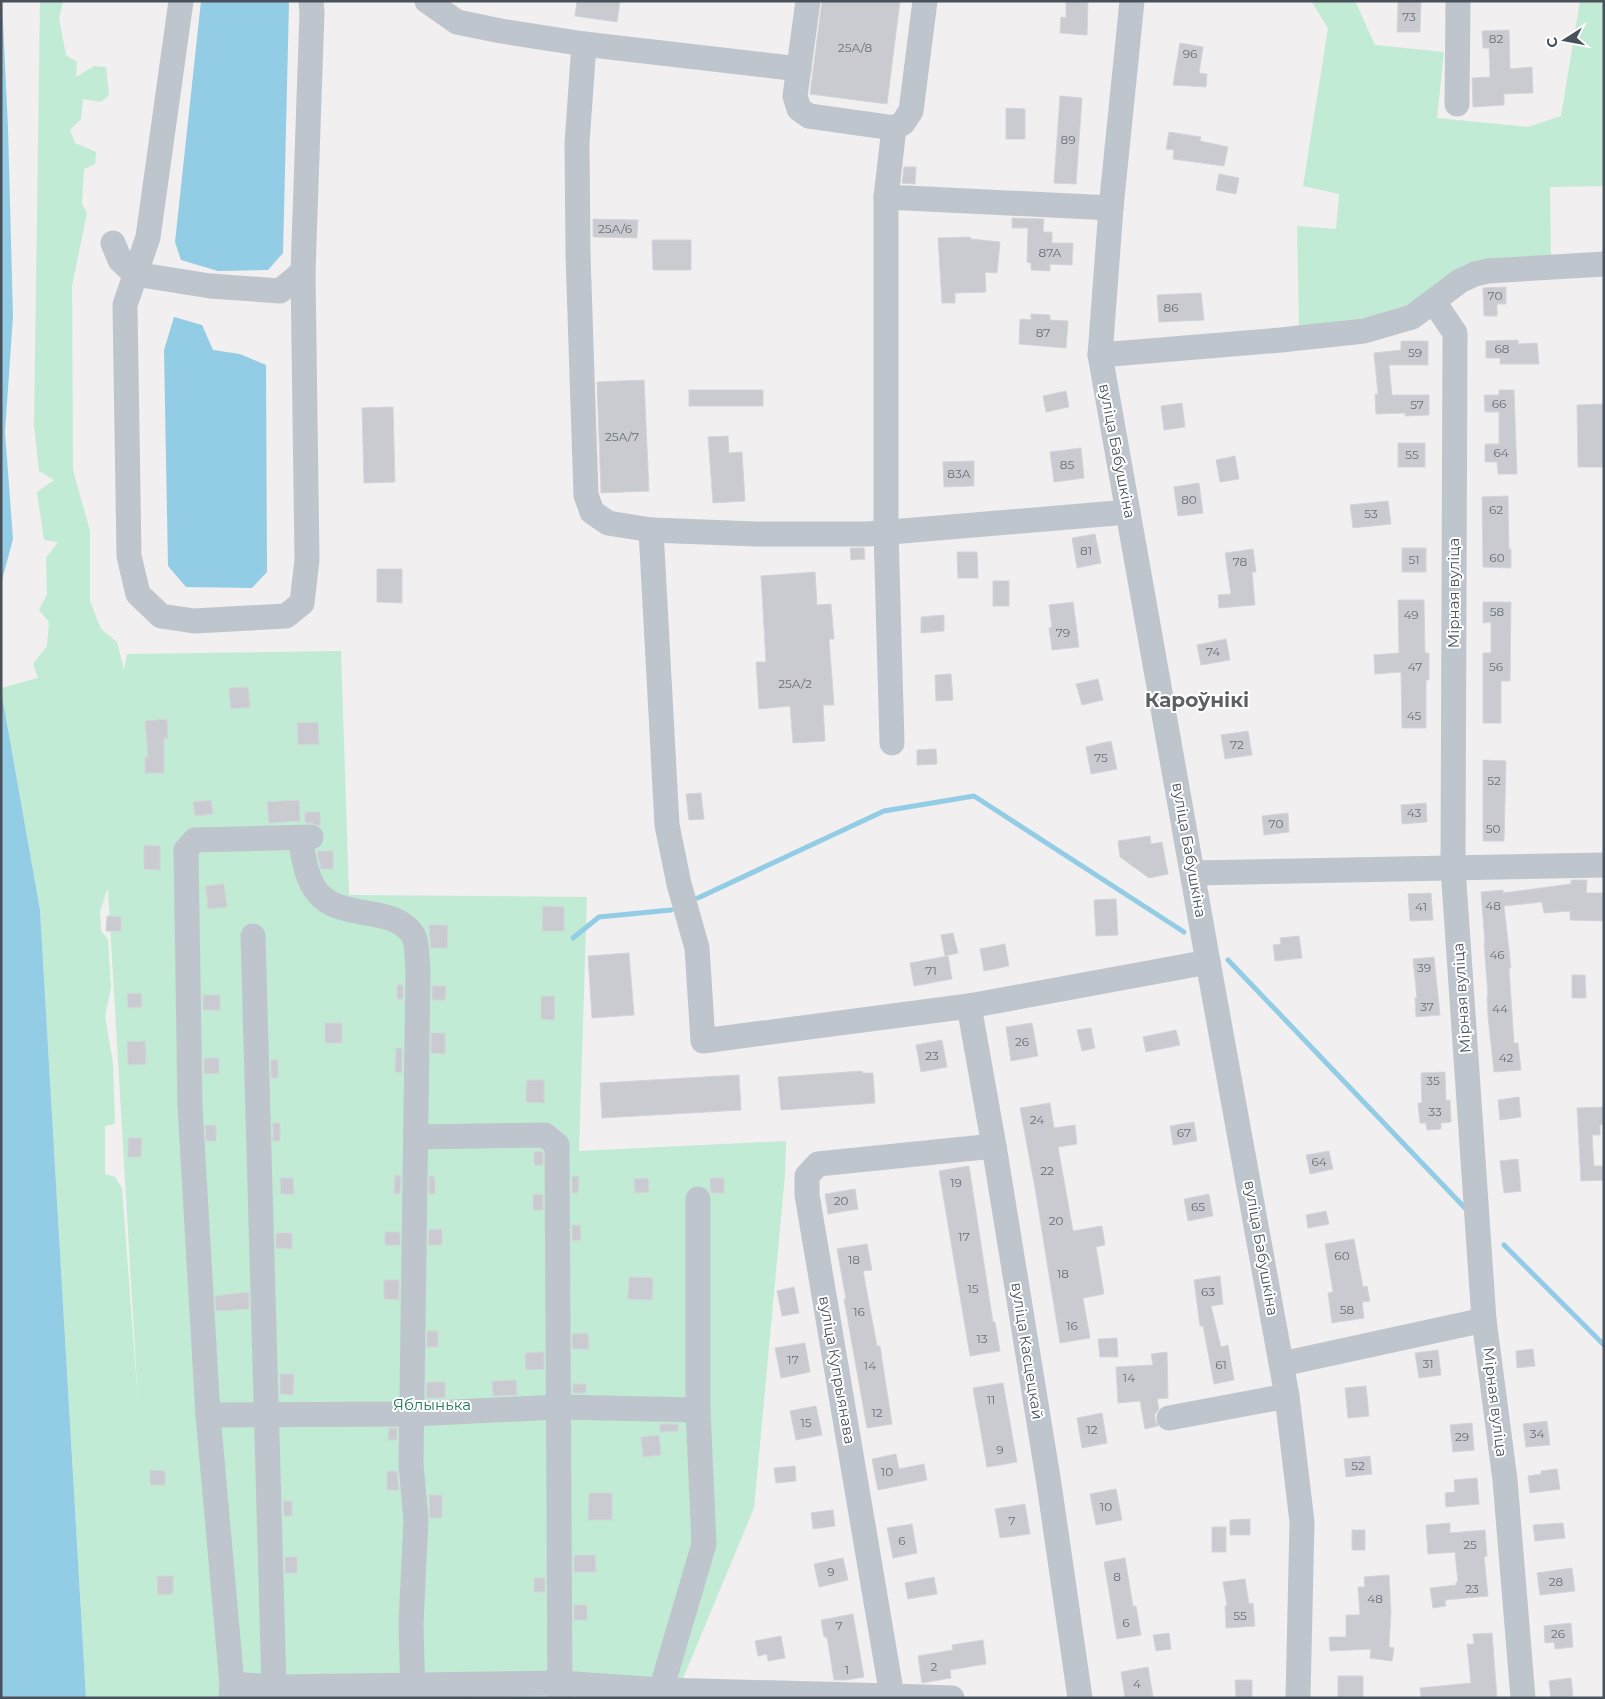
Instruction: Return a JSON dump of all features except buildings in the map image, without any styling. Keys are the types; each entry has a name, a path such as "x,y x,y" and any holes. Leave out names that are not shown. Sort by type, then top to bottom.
{"street":[{"path":"180,1 148,237 125,306 129,556 138,594 161,616 194,621 286,616 302,603 306,560 303,272 312,22 311,1"},
{"path":"808,1 795,96 799,109 809,116 894,128 903,123 911,111 925,1"},
{"name":"вуліца Бабушкіна","path":"1132,1 1111,208 1100,355 1287,1396 1302,1522 1298,1698"},
{"path":"1458,1 1458,104"},
{"path":"433,3 457,22 500,31 584,44 799,69"},
{"path":"584,44 577,143 578,255 586,495 592,512 608,523 651,530 756,534 867,534 1128,512"},
{"path":"892,743 886,531 886,197 894,128"},
{"path":"886,197 1111,208"},
{"path":"113,243 120,260 135,274 210,286 280,291 303,272"},
{"path":"1100,355 1282,340 1364,331 1412,317 1460,281 1488,270 1604,264"},
{"name":"Мірная вуліца","path":"1434,302 1455,333 1453,868 1484,1320 1505,1480 1523,1698"},
{"path":"651,530 667,825 679,884 697,948 703,1042 969,1006 1208,962"},
{"path":"414,1691 411,1624 416,1519 411,1465 418,969 414,936 400,921 336,906 323,898 310,882 305,838 194,840 186,850 190,1107 208,1415 232,1691 274,1687 414,1691 661,1690 952,1698"},
{"path":"1193,873 1604,865"},
{"path":"253,936 274,1687"},
{"name":"вуліца Касцецкай","path":"969,1006 994,1146 1049,1484 1080,1698"},
{"path":"416,1137 545,1135 557,1145 561,1690"},
{"name":"вуліца Купрыянава","path":"892,1696 807,1195 807,1176 818,1164 994,1146"},
{"path":"661,1690 704,1544 698,1410 698,1199"},
{"path":"1282,1364 1484,1320"},
{"path":"1169,1418 1287,1396"},
{"path":"208,1415 413,1414 558,1407 698,1410"}],"green space":[{"name":"Яблынька","path":"40,1 63,1 59,18 66,55 77,62 76,77 94,66 106,67 109,95 101,102 83,99 81,119 70,130 75,143 96,152 95,164 84,169 82,204 87,213 72,286 73,470 90,531 90,601 101,629 117,642 124,670 127,654 341,651 349,895 587,897 579,1151 786,1141 785,1175 754,1508 682,1681 672,1698 86,1698 40,910 1,690 1,688 38,678 33,664 47,646 49,622 39,610 47,594 46,558 58,542 44,540 37,492 54,480 39,471 34,426","holes":["108,890 138,1402 122,1188 115,1177 105,1174 105,1126 115,1124 113,1063 105,1016 111,988 108,939 101,931 100,912"]},
{"path":"1311,1 1355,1 1375,45 1444,52 1437,118 1528,127 1561,116 1580,1 1604,1 1604,186 1550,187 1551,258 1371,317 1299,327 1297,226 1336,229 1339,194 1303,186 1328,28"}],"water":[{"path":"2,1 8,128 13,316 5,432 13,539 1,584"},
{"path":"201,1 287,1 289,3 283,253 268,270 218,271 181,260 175,242"},
{"path":"174,317 202,325 213,350 240,354 266,365 267,572 252,588 186,587 168,566 164,350"},
{"path":"1,690 40,910 86,1698 1,1698"}],"waterway":[{"path":"698,898 884,811 974,796 1184,932"},
{"path":"573,938 599,917 671,910"},
{"path":"1228,960 1465,1208"},
{"path":"1504,1245 1604,1345"}],"district":[{"name":"Кароўнікі","path":"1197,700"}]}
